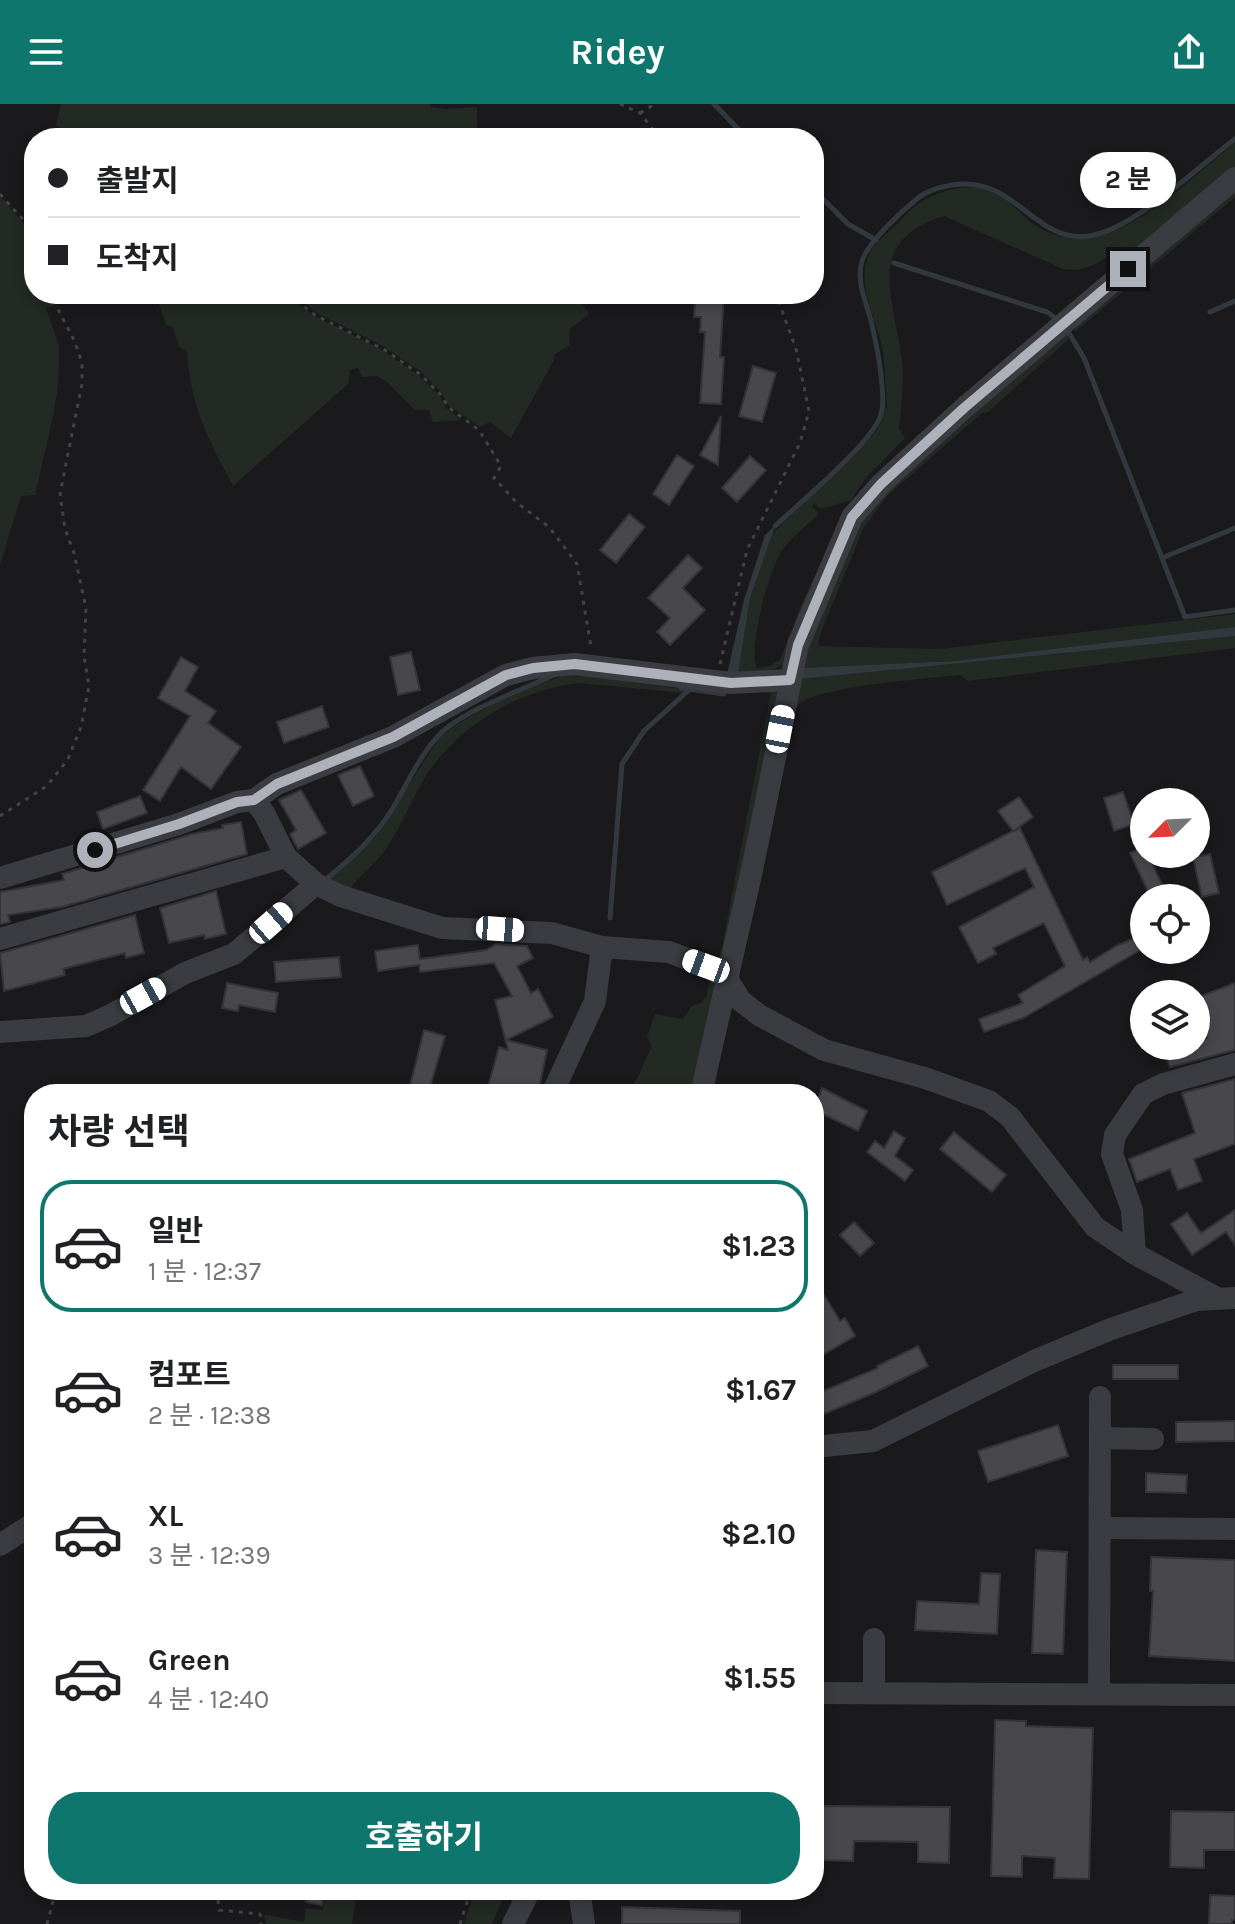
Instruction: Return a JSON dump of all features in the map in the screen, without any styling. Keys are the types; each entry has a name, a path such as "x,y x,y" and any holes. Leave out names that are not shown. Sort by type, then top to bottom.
{"street":[{"path":"703,1084 798,645 852,517 881,484 964,408 1235,178"},
{"path":"0,878 179,824 237,802 254,800 277,784 393,737 506,675 533,668 575,664 731,683 790,680"},
{"path":"254,800 286,857 316,884 341,896 442,928 552,933 602,947 669,952 706,966 727,979 741,1001 759,1015 824,1050 925,1078 989,1101 1010,1117 1095,1227 1135,1254 1225,1298"},
{"path":"0,939 286,857"},
{"path":"0,1032 86,1026 111,1015 185,973 234,954 316,884"},
{"path":"557,1084 595,1001 602,947"},
{"path":"1135,1254 1132,1210 1112,1154 1115,1135 1143,1094 1163,1084 1235,1064"},
{"path":"824,1446 873,1441 1047,1355 1196,1300 1225,1298"},
{"path":"1099,1694 1100,1397"},
{"path":"1100,1438 1153,1439"},
{"path":"1100,1528 1235,1529"},
{"path":"0,1545 24,1529"},
{"path":"874,1639 874,1693"},
{"path":"824,1693 1235,1695"},
{"path":"513,1924 525,1900"},
{"path":"580,1900 584,1924"}],"path":[{"path":"620,104 640,113 652,128"},
{"path":"640,113 655,104"},
{"path":"0,194 24,221"},
{"path":"0,816 47,786 68,759 81,727 89,686 84,656 86,608 60,506 82,384 82,363 55,304"},
{"path":"301,304 315,315 385,350 409,367 441,395 448,407 479,430 501,466 494,478 516,502 550,528 577,564 595,666"},
{"path":"716,681 747,550 800,443 809,411 796,349 780,304"},
{"path":"47,1924 53,1900"},
{"path":"218,1900 219,1910 260,1914 261,1924"},
{"path":"460,1924 468,1900"}],"shaded area":[{"path":"61,104 430,104 430,107 446,109 477,107 477,128 62,128 56,125"},
{"path":"1235,143 1235,168 1130,254 1123,246 1088,267 1063,269 944,216 919,226 903,239 894,254 890,290 902,363 899,429 905,438 865,479 851,500 820,509 814,503 812,506 819,514 783,549 772,572 757,626 757,668 780,660 799,610 846,509 882,476 787,662 772,671 738,675 750,598 769,537 871,437 887,406 883,352 865,280 868,257 880,240 923,200 946,191 972,187 998,195 1028,220 1052,234 1079,239 1108,233 1128,225 1166,200"},
{"path":"1235,186 1235,197 1076,331 1069,327"},
{"path":"0,196 24,224 24,304 53,304 46,308 59,347 53,417 35,495 21,496 0,565"},
{"path":"159,304 299,304 315,316 384,351 419,376 439,395 446,408 462,420 433,422 429,410 415,410 386,381 376,376 362,377 358,368 350,370 348,384 233,486 196,405 187,351 179,347 173,327 166,325"},
{"path":"306,304 582,304 589,314 570,329 569,346 555,354 511,438 490,422 480,427 448,405 442,393 421,372 385,347 317,313"},
{"path":"1066,330 1070,338 886,497 863,529 818,646 941,649 1235,614 1235,627 955,661 800,668 802,679 1235,636 1235,648 968,681 960,675 899,681 847,688 807,699 796,707 769,842 761,839 797,674 859,524 871,506"},
{"path":"775,526 750,598 738,675 727,674 744,600 765,535"},
{"path":"1235,627 1235,636 801,679 800,668 955,661"},
{"path":"574,673 687,690 684,693 580,683 514,701 474,725 441,756 427,774 386,849 349,890 326,880 374,839 439,738 466,719 503,700"},
{"path":"778,691 727,957 720,963 679,947 718,958 721,952 771,692"},
{"path":"710,974 717,978 698,1084 633,1084 652,1047 647,1037 655,1014 683,1019 692,1006 701,1003 707,996"},
{"path":"324,1900 356,1900 352,1924 266,1924 265,1915 304,1922 306,1908 323,1910"},
{"path":"472,1900 502,1900 492,1924 464,1924"}],"building":[{"path":"695,304 723,304 721,404 700,403 705,332 700,332 701,317 694,317"},
{"path":"753,366 776,373 762,422 739,416"},
{"path":"721,416 718,465 700,455"},
{"path":"677,455 694,466 669,505 653,494"},
{"path":"750,456 766,470 737,502 722,488"},
{"path":"629,514 645,527 616,563 600,550"},
{"path":"688,555 702,568 683,588 705,610 670,645 657,632 670,618 648,598"},
{"path":"411,652 420,690 398,695 390,657"},
{"path":"181,657 198,667 185,691 216,711 208,723 241,747 211,789 181,767 160,801 143,790 190,716 158,698"},
{"path":"322,706 329,727 284,743 277,722"},
{"path":"360,766 374,796 353,806 338,775"},
{"path":"301,790 326,833 298,849 290,834 296,830 279,800"},
{"path":"1123,792 1130,812 1130,825 1114,831 1104,798"},
{"path":"140,796 147,813 103,829 97,812"},
{"path":"1019,797 1033,817 1014,831 1020,828 1083,960 1087,957 1090,962 1130,940 1130,956 1023,1018 984,1032 979,1019 1023,1003 1018,995 1065,966 1044,923 993,948 996,954 978,963 959,927 1034,887 1025,868 947,905 932,872 1013,831 998,811"},
{"path":"241,822 247,854 62,907 8,915 10,922 0,924 0,892 64,880 62,874 192,834 223,828 222,825"},
{"path":"1210,854 1219,893 1210,895 1210,884 1199,884 1195,868 1210,868"},
{"path":"1137,868 1154,868 1162,884 1144,884"},
{"path":"216,891 226,934 205,939 204,935 169,943 160,908"},
{"path":"135,915 144,953 126,958 125,953 63,969 65,975 4,991 0,953"},
{"path":"496,944 527,946 533,958 517,966 531,993 538,989 553,1017 506,1040 547,1050 540,1084 489,1084 499,1047 508,1050 495,1000 512,996 494,963 420,972 419,965 378,971 375,951 418,945 420,959 486,950"},
{"path":"339,957 341,977 276,982 274,962"},
{"path":"227,983 278,993 275,1012 239,1005 238,1011 222,1008"},
{"path":"1235,983 1235,1050 1210,1057 1210,993"},
{"path":"424,1030 445,1036 431,1084 410,1084"},
{"path":"1167,1060 1197,1060 1170,1067"},
{"path":"1235,1079 1235,1144 1194,1159 1202,1181 1178,1190 1170,1169 1137,1182 1129,1159 1195,1133 1182,1093"},
{"path":"824,1089 867,1111 858,1131 824,1115"},
{"path":"894,1131 905,1138 895,1156 913,1170 905,1181 867,1152 875,1141 884,1148"},
{"path":"954,1132 1006,1175 992,1192 940,1149"},
{"path":"1235,1210 1235,1245 1226,1232 1192,1255 1171,1224 1187,1213 1201,1233"},
{"path":"854,1222 874,1243 860,1256 840,1235"},
{"path":"824,1295 840,1321 845,1318 855,1336 824,1354"},
{"path":"918,1346 928,1366 824,1414 824,1391"},
{"path":"1113,1365 1178,1365 1178,1379 1113,1379"},
{"path":"1235,1421 1235,1441 1176,1442 1176,1422"},
{"path":"1058,1425 1068,1456 988,1482 978,1451"},
{"path":"1146,1473 1187,1475 1186,1493 1146,1492"},
{"path":"1036,1550 1067,1552 1063,1654 1032,1653"},
{"path":"1151,1557 1235,1560 1235,1661 1149,1656 1153,1591 1150,1591"},
{"path":"981,1573 1000,1574 997,1634 915,1630 917,1601 979,1604"},
{"path":"995,1720 1026,1721 1026,1726 1093,1728 1089,1879 1054,1878 1055,1858 1022,1856 1022,1877 991,1876"},
{"path":"824,1806 950,1807 949,1863 918,1862 918,1842 854,1841 853,1861 824,1860"},
{"path":"1171,1811 1235,1812 1235,1850 1204,1850 1204,1868 1170,1867"},
{"path":"1210,1895 1235,1896 1235,1920 1232,1924 1209,1924"},
{"path":"306,1900 323,1900 322,1905"},
{"path":"622,1907 740,1911 740,1924 622,1924"}],"waterway":[{"path":"714,104 737,128"},
{"path":"775,526 849,458 874,429 880,417 883,401 880,368 860,269 871,245 911,204 939,188 974,185 993,190 1009,199 1053,230 1070,236 1089,236 1106,231 1145,210 1235,139"},
{"path":"824,200 848,224 876,240"},
{"path":"894,263 1047,312 1059,321"},
{"path":"1210,312 1235,301"},
{"path":"1066,328 1084,358 1185,617 1235,610"},
{"path":"1162,558 1235,528"},
{"path":"326,879 379,828 432,743 449,726 477,709 554,675"},
{"path":"681,688 724,694"},
{"path":"610,918 622,764 644,731 690,689"}],"route":[{"path":"95,850 237,802 254,800 277,784 393,737 506,675 533,668 575,664 731,683 790,680 798,645 852,517 881,484 964,408 1128,269"}]}
